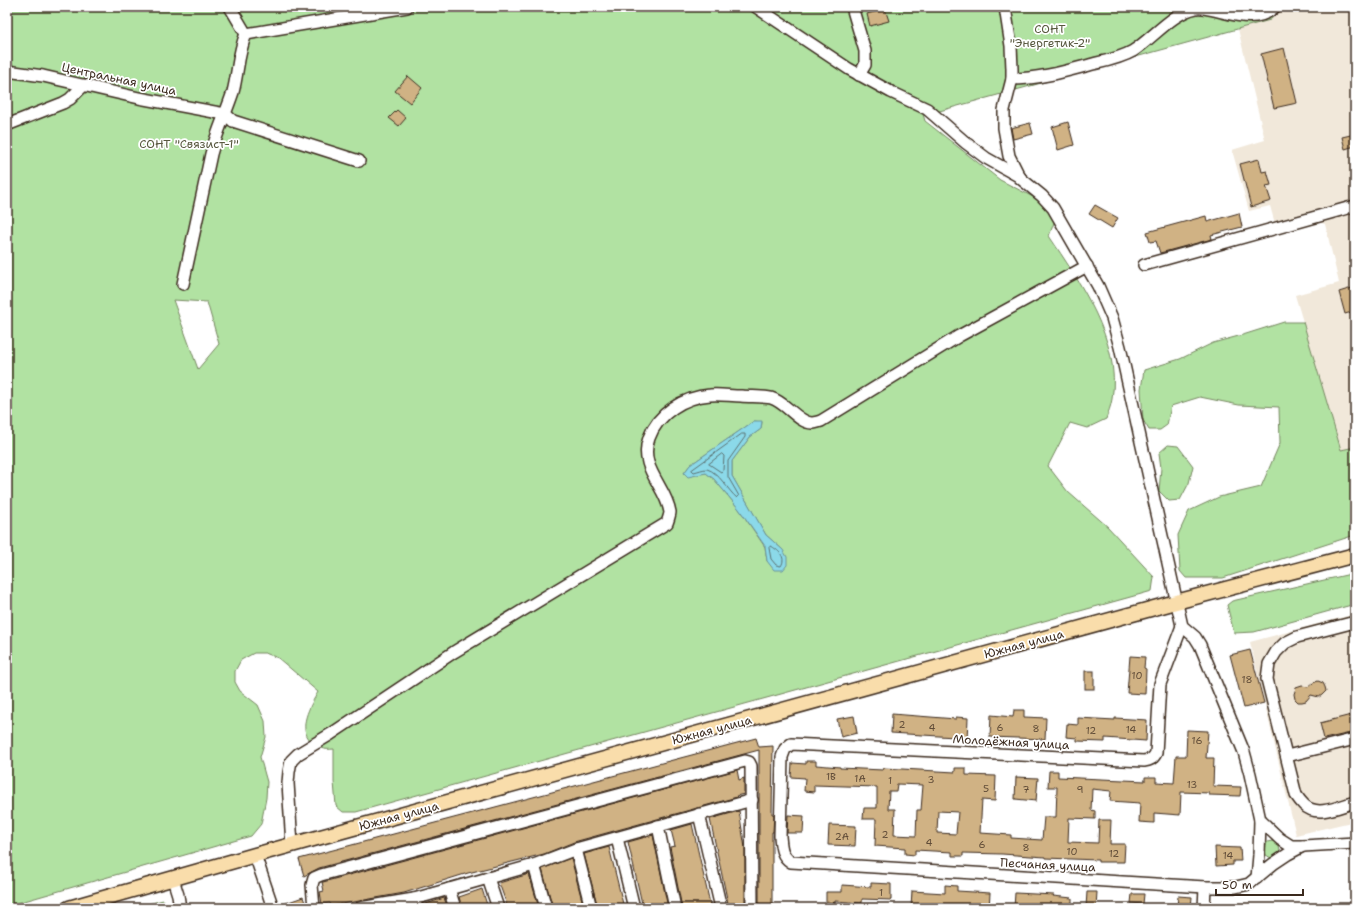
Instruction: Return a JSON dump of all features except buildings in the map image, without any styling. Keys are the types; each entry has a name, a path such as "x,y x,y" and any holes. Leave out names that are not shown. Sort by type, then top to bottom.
{"main road":[{"name":"Южная улица","path":"69,908 256,855 1176,602 1355,555"}],"street":[{"path":"230,7 246,34"},
{"path":"246,34 407,7"},
{"path":"756,7 859,75 927,109 966,143 986,158 1020,178 1042,196 1053,208 1087,266 1098,286 1112,318 1120,347 1182,626 1195,637 1200,645 1244,752 1260,820 1259,855 1256,878"},
{"path":"852,7 865,51 865,65 859,75"},
{"path":"1005,7 1011,46 1012,79 1004,110 1004,128 1009,156 1020,178"},
{"path":"1012,79 1026,79 1052,75 1122,56 1134,50 1176,17 1196,8 1206,8 1237,16 1250,17 1261,16 1275,7"},
{"path":"183,284 216,134 233,92 241,46 246,34"},
{"name":"Центральная улица","path":"7,71 43,76 139,98 225,114 233,121 360,161"},
{"path":"7,125 63,103 70,99 84,85"},
{"path":"1144,265 1355,206"},
{"path":"292,846 288,783 291,761 298,754 331,734 454,652 666,523 670,513 651,473 646,458 648,440 654,426 665,414 679,404 696,397 711,394 770,398 780,402 803,421 812,423 821,421 959,336 1087,266"},
{"path":"1355,622 1297,636 1285,642 1276,652 1269,664 1267,679 1296,794 1303,805 1312,810 1326,810 1355,802"},
{"name":"Молодёжная улица","path":"781,801 782,757 785,749 791,744 1144,761 1150,760 1154,758 1156,754 1160,684 1182,626"},
{"path":"1287,756 1355,739"},
{"path":"314,908 312,885 314,878 321,875 745,761 749,762 751,766 752,908"},
{"path":"360,908 414,905 449,889 534,865 576,849 752,800"},
{"name":"Песчаная улица","path":"781,801 781,847 785,858 791,862 1205,887 1236,887 1249,884 1273,864 1303,846 1355,843"},
{"path":"699,814 721,908"},
{"path":"1260,820 1280,839 1291,846 1303,846"},
{"path":"658,826 675,908"},
{"path":"617,838 634,908"},
{"path":"576,849 591,908"},
{"path":"256,855 273,908"},
{"path":"534,865 546,908"},
{"path":"488,878 498,908"},
{"path":"173,879 180,908"},
{"path":"1204,908 1205,887"},
{"path":"449,889 455,908"}],"shaded area":[{"path":"1284,7 1355,7 1355,447 1341,450 1295,295 1339,283 1325,224 1319,222 1278,234 1270,206 1249,211 1232,150 1265,140 1238,29 1270,20"},
{"path":"1355,614 1355,821 1296,835 1250,642"}],"green space":[{"path":"7,7 1284,7 1270,20 925,115 923,114 925,121 1000,180 1039,200 1055,220 1049,236 1073,272 1096,313 1111,356 1113,377 1112,402 1106,419 1087,428 1070,423 1048,466 1068,492 1108,527 1154,577 1152,591 356,812 343,812 336,806 334,749 324,749 316,746 307,736 305,730 306,717 318,692 278,658 265,653 254,653 241,660 235,671 235,682 240,691 258,705 265,721 266,737 260,757 267,782 266,798 261,824 251,836 7,906","holes":["173,300 207,302 219,344 198,369","754,421 762,422 761,429 750,437 732,461 732,476 766,535 783,550 767,561 765,547 739,509 714,479 706,473 684,473 690,465"]},
{"path":"1284,322 1303,322 1341,450 1355,447 1355,535 1223,578 1186,578 1180,571 1178,535 1189,511 1219,497 1261,487 1280,443 1279,407 1239,405 1200,397 1171,406 1167,425 1160,430 1149,430 1143,420 1141,389 1144,370 1180,359 1213,343"},
{"path":"1168,445 1178,446 1193,466 1189,483 1180,500 1169,501 1159,491 1161,468 1159,453"},
{"path":"1355,573 1355,604 1254,632 1234,633 1227,605 1232,601"},
{"path":"1267,842 1278,842 1280,851 1276,856 1271,858 1266,855 1265,849"},
{"path":"163,900 169,904 170,908 133,908"}],"water":[{"path":"754,421 762,421 761,429 750,437 732,461 732,476 766,535 783,550 787,557 787,565 783,570 774,570 767,561 765,546 739,509 714,479 706,473 688,477 684,473 690,465"}],"park label":[{"name":"СОНТ \"Энергетик-2\"","path":"1050,36"},
{"name":"СОНТ \"Связист-1\"","path":"189,144"}]}
